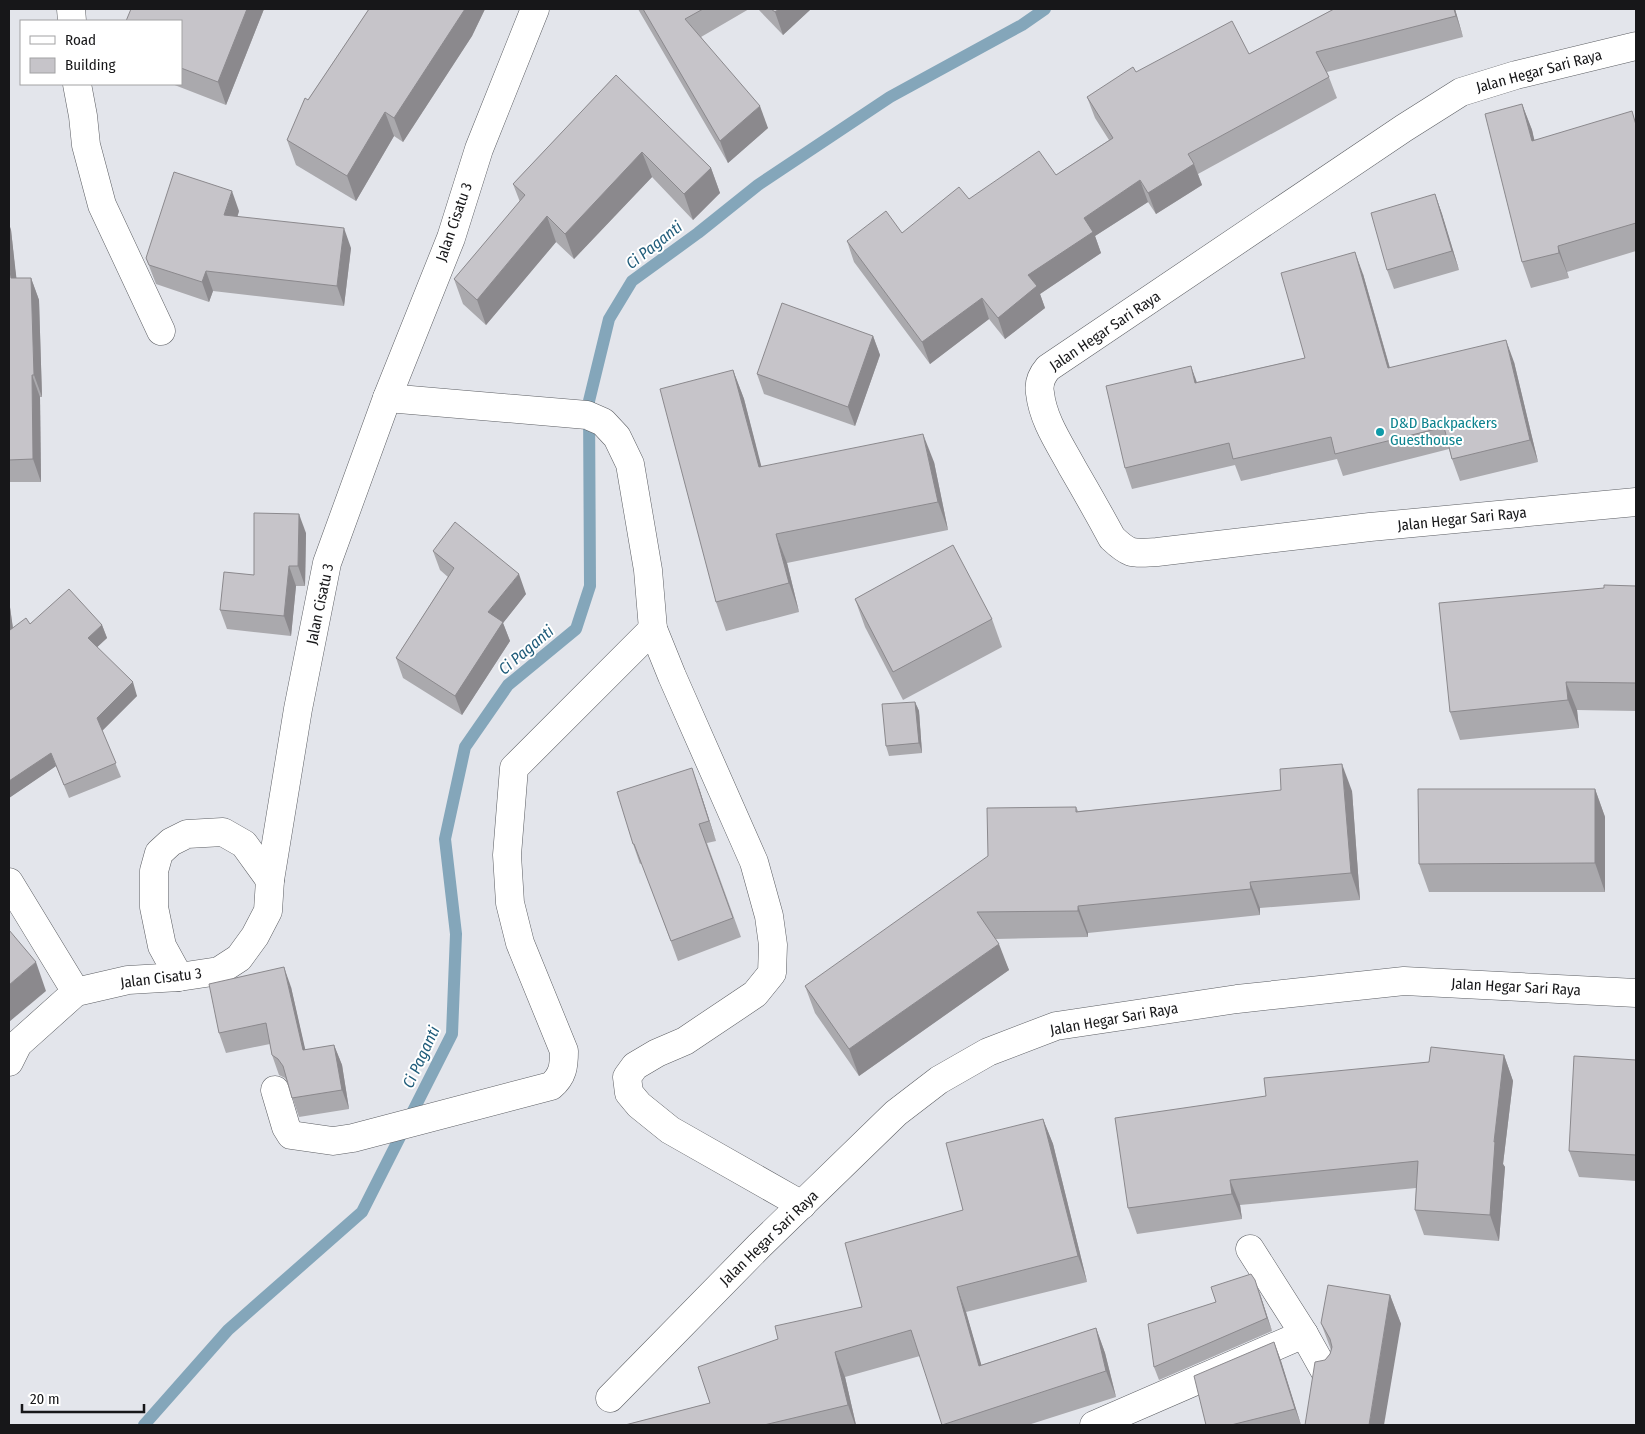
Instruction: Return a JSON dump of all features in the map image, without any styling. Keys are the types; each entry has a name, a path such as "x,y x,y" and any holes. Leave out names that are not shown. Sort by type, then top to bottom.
{"street":[{"name":"Jalan Cisatu 3","path":"9,1062 18,1044 76,992 128,980 219,971 239,958 255,936 268,911 270,880 298,709 327,563 387,398 451,238 479,149 535,9"},
{"name":"Jalan Hegar Sari Raya","path":"1636,46 1516,75 1461,92 1396,133 1048,368 1043,373 1040,384 1043,409 1051,429 1112,538 1125,550 1132,553 1167,551 1370,528 1636,502"},
{"path":"77,85 86,145 102,205 161,331"},
{"path":"387,398 595,419 617,437 630,464 648,570 653,629 754,862 769,916 773,945 772,973 756,994 685,1041 657,1053 635,1066 628,1077 630,1093 639,1105 670,1130 802,1205"},
{"path":"275,1090 286,1127 291,1135 333,1141 375,1133 551,1086 557,1081 564,1070 564,1051 520,943 510,903 507,855 514,768 653,629"},
{"path":"179,976 162,946 154,907 154,871 159,853 171,842 187,834 223,832 244,844 270,880"},
{"path":"9,882 76,992"},
{"name":"Jalan Hegar Sari Raya","path":"610,1398 759,1246 896,1114 938,1080 988,1052 1056,1026 1237,999 1404,981 1636,992"},
{"path":"1250,1249 1304,1334 1327,1375"},
{"path":"1094,1425 1304,1334"}],"building":[{"path":"131,9 247,9 218,82 182,68 182,20 126,20"},
{"path":"369,9 465,9 394,118 385,112 347,176 287,140 305,98 308,100"},
{"path":"643,9 703,9 685,19 760,106 720,141"},
{"path":"1334,9 1454,9 1456,16 1316,52 1329,77 1188,154 1194,164 1148,193 1140,180 1084,218 1093,232 1028,275 1037,286 998,318 982,298 922,342 847,241 886,211 902,233 959,187 969,199 1039,151 1056,175 1113,138 1087,97 1133,67 1136,72 1232,21 1249,54"},
{"path":"616,75 711,168 684,194 642,152 565,234 547,216 477,300 454,279 525,195 513,184"},
{"path":"1522,104 1532,141 1632,111 1636,125 1636,223 1558,246 1559,253 1522,262 1485,114"},
{"path":"174,172 232,191 224,215 344,228 337,286 206,271 202,282 149,265 146,258"},
{"path":"1435,194 1452,251 1387,270 1371,213"},
{"path":"1355,252 1388,368 1506,340 1530,440 1452,459 1444,427 1335,454 1331,437 1233,459 1229,443 1125,468 1106,386 1191,366 1195,383 1305,358 1281,273"},
{"path":"9,262 11,278 31,278 34,375 32,375 33,459 9,460"},
{"path":"782,303 873,336 848,407 757,374"},
{"path":"733,370 759,467 923,434 938,502 776,534 789,583 716,602 660,389"},
{"path":"254,513 299,514 298,566 289,566 284,616 220,610 224,572 254,575"},
{"path":"455,522 519,574 488,612 503,622 455,696 396,658 454,568 433,551"},
{"path":"953,545 992,619 893,672 855,599"},
{"path":"1604,585 1636,586 1636,683 1566,682 1568,700 1450,712 1439,603 1604,588"},
{"path":"69,589 102,625 88,638 133,682 97,718 116,763 64,785 51,753 9,781 9,623 10,630 26,618 30,624"},
{"path":"915,702 919,743 886,746 882,704"},
{"path":"1342,764 1351,873 1250,882 1251,889 1078,906 1078,911 977,912 999,944 849,1049 805,986 988,856 987,808 1076,807 1076,812 1281,790 1280,769"},
{"path":"692,768 709,821 699,824 733,918 671,941 633,844 617,792"},
{"path":"1418,789 1595,789 1595,863 1419,864"},
{"path":"9,930 36,962 9,985"},
{"path":"284,967 303,1050 334,1045 342,1090 292,1098 283,1066 272,1055 266,1023 219,1033 209,984"},
{"path":"1431,1047 1504,1055 1494,1142 1490,1215 1415,1210 1418,1161 1230,1180 1232,1194 1128,1208 1115,1118 1266,1096 1264,1078 1429,1062"},
{"path":"1574,1056 1636,1060 1636,1155 1569,1151"},
{"path":"1043,1119 1078,1256 957,1287 979,1366 1096,1328 1106,1371 942,1425 911,1330 835,1352 848,1405 764,1425 625,1425 710,1403 698,1367 778,1339 775,1326 862,1307 845,1243 963,1210 946,1143"},
{"path":"1251,1274 1255,1280 1267,1318 1154,1367 1148,1324 1216,1302 1211,1287"},
{"path":"1328,1285 1390,1295 1369,1425 1305,1425 1315,1362 1325,1360 1330,1354 1332,1347 1330,1339 1321,1323"},
{"path":"1274,1342 1295,1409 1231,1425 1206,1425 1194,1376"}],"waterway":[{"name":"Ci Paganti","path":"144,1425 228,1330 362,1212 452,1034 456,934 445,839 465,747 508,685 576,629 590,586 589,401 609,319 632,281 698,233 758,185 890,97 1022,25 1045,9"}],"place":[{"name":"D&D Backpackers Guesthouse","path":"1380,432"}]}
